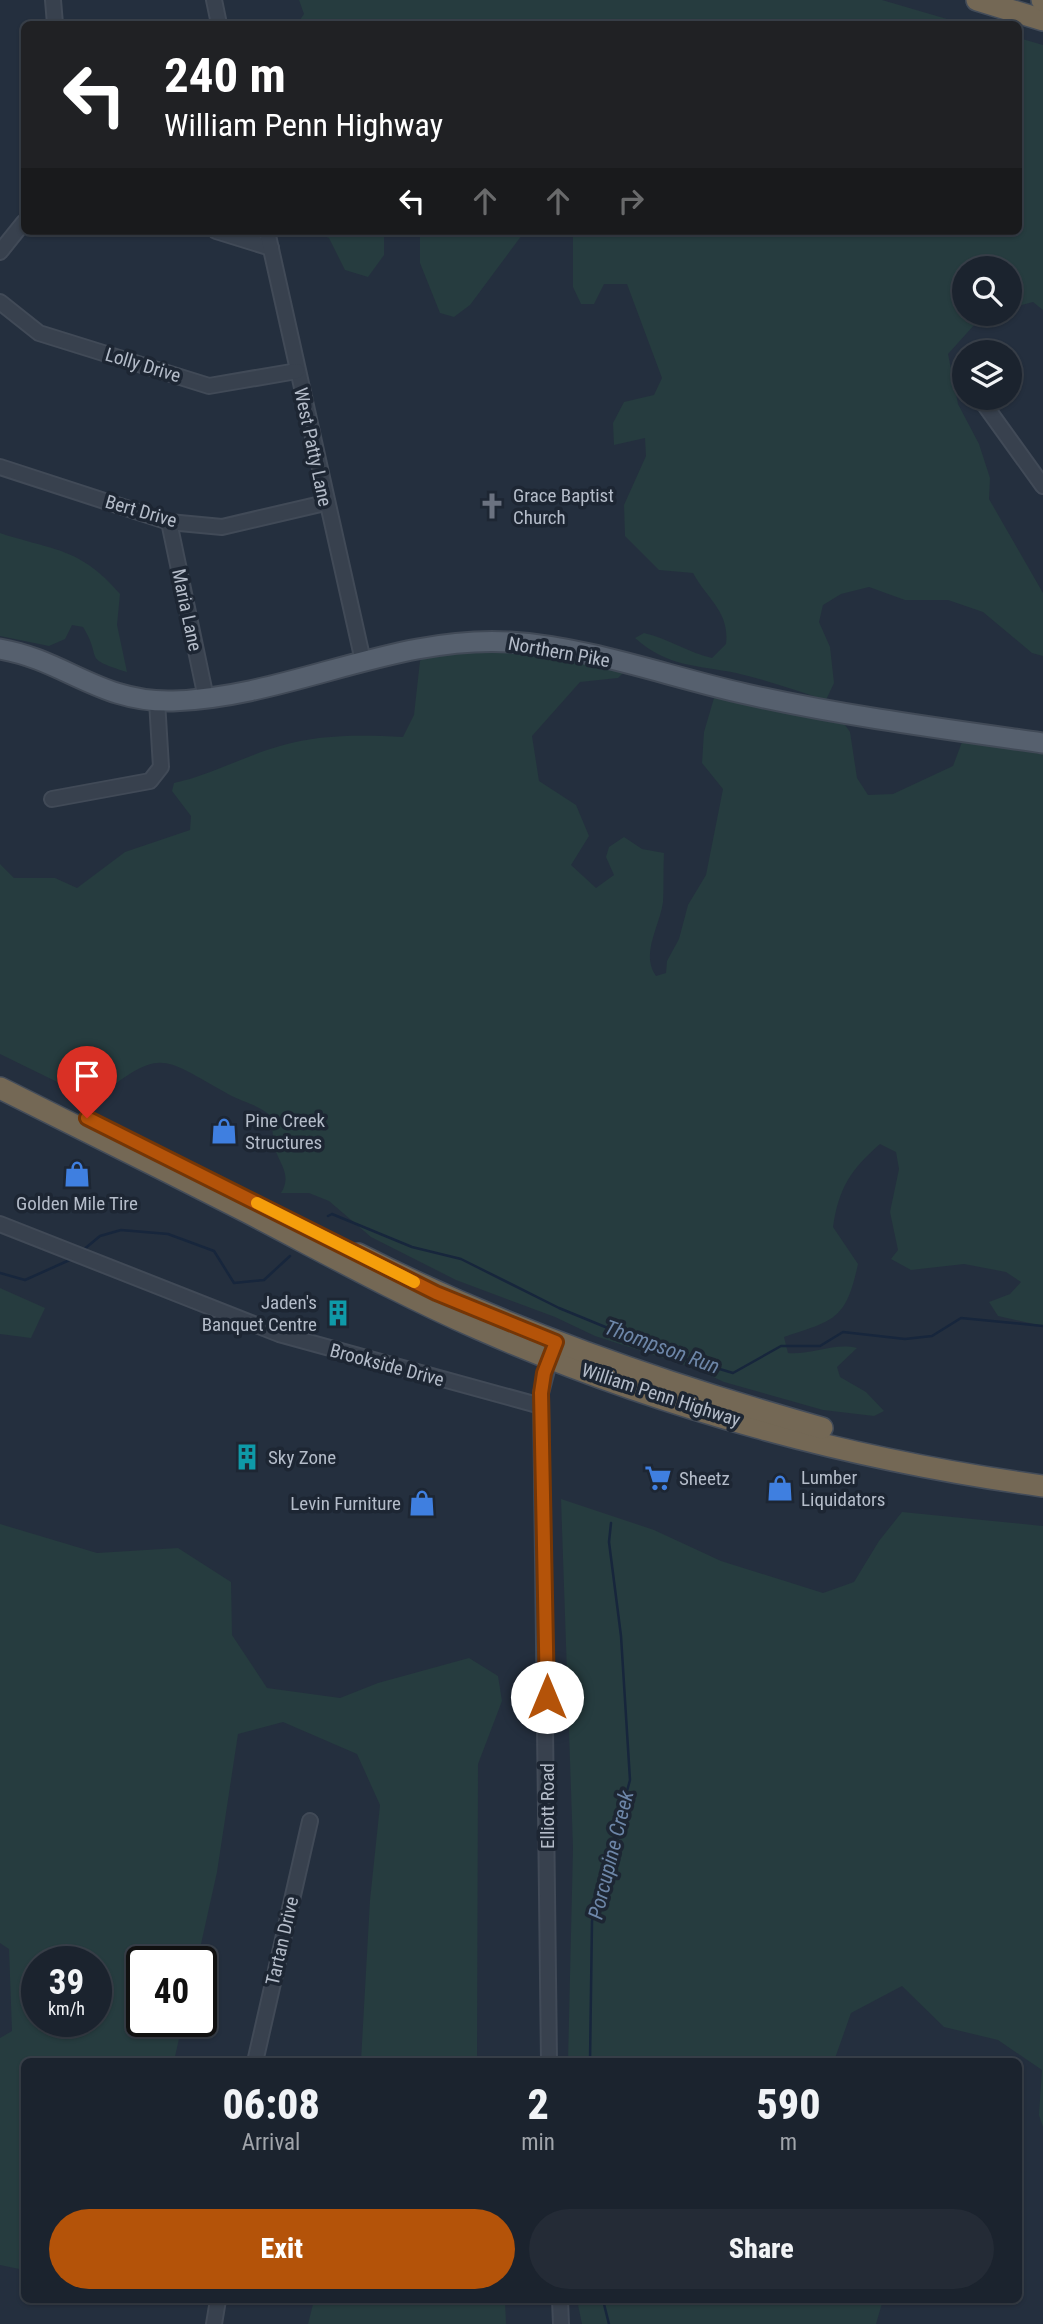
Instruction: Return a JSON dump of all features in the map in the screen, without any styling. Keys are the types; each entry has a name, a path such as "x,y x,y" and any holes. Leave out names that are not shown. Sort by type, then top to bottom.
{"highway":[{"path":"977,0 1043,20"},
{"name":"William Penn Highway","path":"0,1074 395,1273 553,1350 668,1400 768,1429 932,1467 1043,1486"},
{"name":"William Penn Highway","path":"0,1088 378,1281 479,1329 847,1435 934,1455 1043,1473"}],"main road":[{"name":"Northern Pike","path":"0,649 47,663 117,695 158,701 206,698 449,644 488,642 539,645 796,705 1043,743"}],"street":[{"path":"53,0 55,21"},
{"path":"214,0 218,21"},
{"path":"0,252 21,226"},
{"path":"228,235 271,248"},
{"name":"West Patty Lane","path":"268,235 325,503 363,661"},
{"name":"Lolly Drive","path":"0,302 40,333 209,386 297,371"},
{"path":"988,410 1043,486"},
{"name":"Bert Drive","path":"0,467 169,522 222,527 325,503"},
{"name":"Maria Lane","path":"169,522 206,698"},
{"path":"52,799 150,781 160,767 158,701"},
{"name":"Brookside Drive","path":"0,1223 279,1334 541,1406"},
{"name":"Elliott Road","path":"550,2058 541,1385 553,1350"},
{"name":"Tartan Drive","path":"256,2058 310,1821"},
{"path":"214,2324 218,2303"},
{"path":"560,2303 561,2324"}],"green space":[{"path":"299,0 882,0 954,21 299,21 304,14"},
{"path":"1022,39 1043,45 1043,310 1033,302 1022,305 1022,256 952,256 952,326 973,326 961,340 952,340 952,350 948,354 952,374 952,410 961,410 979,444 990,478 989,499 1043,593 1043,656 1032,653 983,612 948,600 905,600 869,587 841,594 823,605 819,622 830,647 834,683 826,700 748,676 671,660 647,648 635,638 644,633 712,658 726,644 726,633 721,614 693,573 659,570 625,536 624,505 646,456 645,438 614,445 613,423 624,402 654,395 662,378 627,284 604,284 594,304 581,304 573,287 573,235 1022,235"},
{"path":"322,235 384,235 384,255 368,277 345,270 329,238"},
{"path":"420,235 522,235 470,305 454,317 440,313 420,263"},
{"path":"0,533 79,559 92,567 120,594 117,625 127,672 95,657 83,627 72,625 65,639 49,646 0,636"},
{"path":"483,649 556,656 625,671 618,678 580,682 532,736 539,781 576,805 589,836 571,865 596,888 614,875 606,857 609,847 624,837 642,849 664,853 663,902 650,949 650,959 656,976 666,973 667,961 679,939 688,905 706,875 723,789 702,763 704,732 714,698 843,722 850,732 857,778 868,795 893,794 953,766 962,742 1043,754 1043,1326 998,1316 989,1302 1010,1294 1021,1282 1006,1272 964,1264 911,1270 891,1259 898,1250 890,1212 899,1169 896,1152 880,1144 861,1162 848,1181 839,1201 833,1227 858,1264 849,1297 836,1315 827,1321 784,1337 788,1353 840,1347 857,1348 837,1367 840,1377 866,1392 884,1411 874,1416 823,1410 724,1382 694,1368 595,1336 555,1317 456,1280 371,1237 329,1201 309,1193 281,1193 286,1180 274,1145 271,1116 187,1071 160,1063 148,1065 116,1083 94,1100 0,1054 0,864 14,878 55,878 77,888 125,852 190,830 191,816 172,791 174,783 295,742 341,736 403,737 414,715 420,661 429,654"},
{"path":"0,1288 45,1308 31,1338 0,1334"},
{"path":"561,1499 654,1530 721,1561 823,1593 854,1582 879,1541 902,1512 1043,1526 1043,2127 1039,2115 1042,2070 998,2040 944,2027 902,1986 851,2013 835,2058 568,2058 573,1848"},
{"path":"0,1524 97,1553 178,1548 231,1582 232,1635 267,1688 340,1698 378,1683 469,1658 498,1676 502,1701 478,1764 477,2058 361,2058 370,1900 380,1805 357,1754 283,1722 238,1734 217,1872 201,1946 126,1946 126,2037 179,2037 175,2058 21,2058 21,2269 0,2265 0,2038 12,2031 9,1949 0,1943"},
{"path":"313,2303 505,2303 506,2324 308,2324"},
{"path":"578,2303 882,2303 876,2324 582,2324"}],"waterway":[{"name":"Thompson Run","path":"328,1216 332,1214 412,1247 461,1259 559,1308 676,1356 733,1373 781,1346 820,1346 843,1332 905,1339 932,1336 961,1318 1043,1326"},
{"name":"Thompson Run","path":"82,1251 100,1236 121,1230 168,1234 214,1251 234,1283 264,1280 290,1256"},
{"name":"Thompson Run","path":"0,1273 25,1280 74,1258"},
{"name":"Porcupine Creek","path":"590,2058 592,1921 630,1780 621,1636 609,1542 611,1523"},
{"name":"Porcupine Creek","path":"604,2303 609,2324"}],"slow traffic":[{"path":"257,1203 414,1282"}],"place":[{"name":"Grace Baptist Church","path":"492,506"},
{"name":"Pine Creek Structures","path":"224,1131"},
{"name":"Golden Mile Tire","path":"77,1174"},
{"name":"Jaden's Banquet Centre","path":"338,1313"},
{"name":"Sky Zone","path":"247,1457"},
{"name":"Sheetz","path":"658,1478"},
{"name":"Lumber Liquidators","path":"780,1488"},
{"name":"Levin Furniture","path":"422,1503"}],"route":[{"path":"87,1118 436,1293 556,1342 541,1385 547,1697"}]}
